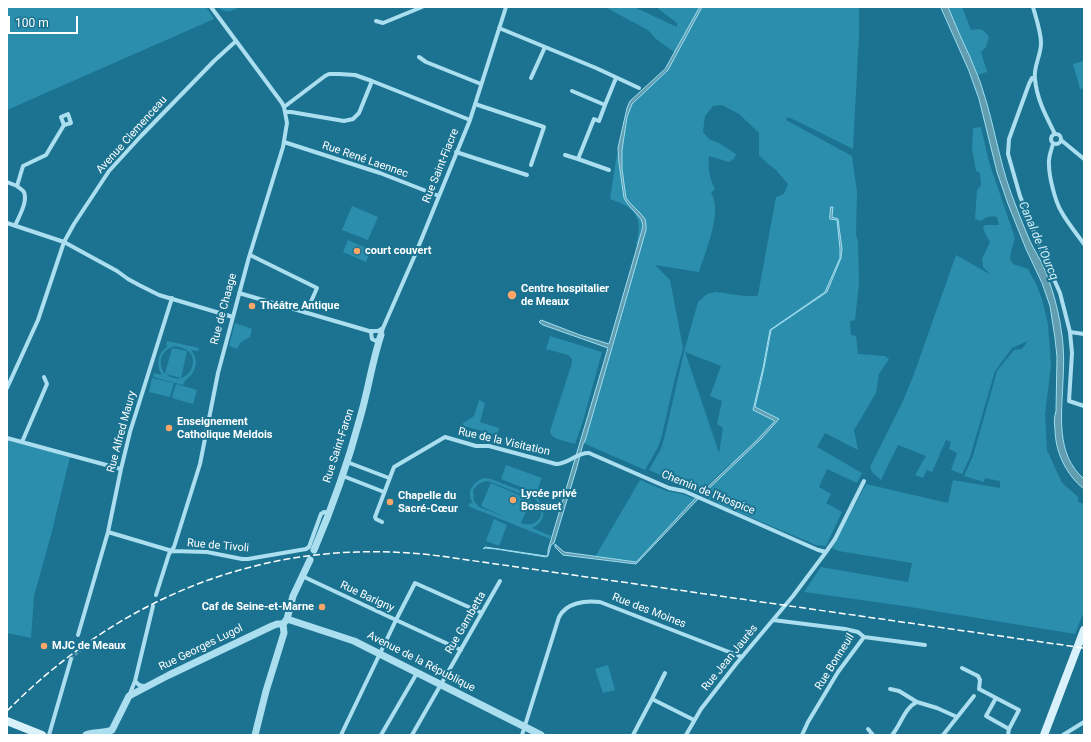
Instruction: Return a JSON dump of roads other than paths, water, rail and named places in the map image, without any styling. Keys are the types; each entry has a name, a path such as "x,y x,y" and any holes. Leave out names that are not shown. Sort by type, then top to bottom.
{"main road":[{"path":"1044,735 1084,630"},
{"path":"7,720 42,735"}],"street":[{"name":"Rue de Chaage","path":"156,595 200,464 218,373 250,255 284,142 287,123 284,106 211,7"},
{"path":"376,21 384,23 422,7"},
{"name":"Rue Saint-Fiacre","path":"366,330 371,336 377,337 383,328 470,120 506,7"},
{"path":"1033,7 1041,44 1034,78 1037,95 1055,134 1059,135 1061,140 1084,159"},
{"path":"499,28 545,46 639,88"},
{"name":"Avenue Clemenceau","path":"7,388 38,320 64,242 74,224 109,172 214,60 236,41"},
{"path":"531,78 545,46"},
{"path":"419,57 426,62 481,84"},
{"path":"284,106 329,74 355,75 470,120"},
{"path":"578,159 594,119 599,121 616,78"},
{"path":"1034,78 1032,78 1029,84 1012,129 1009,139 1008,154 1020,196 1060,293 1070,332 1072,353 1069,401 1084,406"},
{"path":"286,112 344,121 353,119 359,113 372,81"},
{"path":"572,91 605,105"},
{"path":"475,104 544,127 531,165"},
{"path":"17,186 23,166 46,155 64,126"},
{"path":"1055,134 1051,137 1051,142 1053,144 1048,164 1057,203 1060,210 1084,244"},
{"path":"1053,144 1058,144 1061,140"},
{"name":"Rue René Laennec","path":"284,142 380,173 439,196"},
{"path":"456,152 527,175"},
{"path":"565,155 609,170"},
{"path":"7,182 23,190 25,196 15,226"},
{"path":"7,223 64,242 159,295 233,317"},
{"path":"250,255 317,288 306,313"},
{"path":"239,294 366,330 377,337"},
{"name":"Rue Alfred Maury","path":"78,635 108,532 121,469 134,420 172,298"},
{"path":"1070,332 1084,334"},
{"name":"Rue Saint-Faron","path":"314,550 348,462 360,418 377,337"},
{"path":"22,442 47,384 44,377"},
{"name":"Rue de la Visitation","path":"382,522 375,517 394,467 445,437 476,446 489,446 556,464 563,463 582,454"},
{"path":"7,438 121,469"},
{"name":"Chemin de l'Hospice","path":"582,454 589,453 669,488 684,491 818,550 826,552"},
{"path":"348,462 389,478"},
{"path":"342,476 384,492"},
{"name":"Rue Jean Jaurès","path":"686,735 701,708 774,620 826,552 835,539 864,481"},
{"name":"Rue de Tivoli","path":"108,532 172,551 207,552 248,559 304,550 308,547 322,513 329,513"},
{"path":"256,735 266,691 284,633 285,621 302,576 310,560"},
{"name":"Rue Barigny","path":"302,576 396,620 341,735"},
{"name":"Rue Gambetta","path":"412,735 500,582"},
{"path":"461,650 396,620 415,583 482,613"},
{"name":"Rue des Moines","path":"522,735 556,625 563,611 575,604 594,601 612,606 742,658"},
{"path":"86,735 89,733 108,732 112,730 135,681 153,606"},
{"name":"Rue Bonneuil","path":"774,620 845,629 858,632 864,637 838,672 808,722 802,735"},
{"name":"Avenue de la République","path":"285,621 346,638 541,735"},
{"name":"Rue Georges Lugol","path":"129,696 285,621"},
{"path":"864,637 926,645"},
{"path":"49,735 71,659"},
{"path":"962,668 978,676 980,680 979,689 1019,710 1009,729 1008,735"},
{"path":"381,735 417,673"},
{"path":"633,735 665,673"},
{"path":"135,681 139,685 147,687"},
{"path":"890,689 899,691 917,702 937,708 957,717"},
{"path":"943,735 974,696"},
{"path":"996,698 986,716 1009,729"},
{"path":"652,699 694,720"},
{"path":"892,735 908,709 917,702"},
{"path":"1064,735 1084,722"},
{"path":"868,729 873,735"}],"tunnel":[{"path":"71,659 80,650"}],"railway":[{"path":"7,711 44,677 83,646 124,620 167,597 212,579 259,565 307,556 357,552 394,552 442,556 1084,648"}],"place":[{"name":"court couvert","path":"357,251"},
{"name":"Centre hospitalier de Meaux","path":"512,295"},
{"name":"Théâtre Antique","path":"252,306"},
{"name":"Enseignement Catholique Meldois","path":"169,428"},
{"name":"Lycée privé Bossuet","path":"513,500"},
{"name":"Chapelle du Sacré-Cœur","path":"390,502"},
{"name":"Caf de Seine-et-Marne","path":"322,607"},
{"name":"MJC de Meaux","path":"44,646"}],"water label":[{"name":"Canal de l'Ourcq","path":"1038,241"}]}
